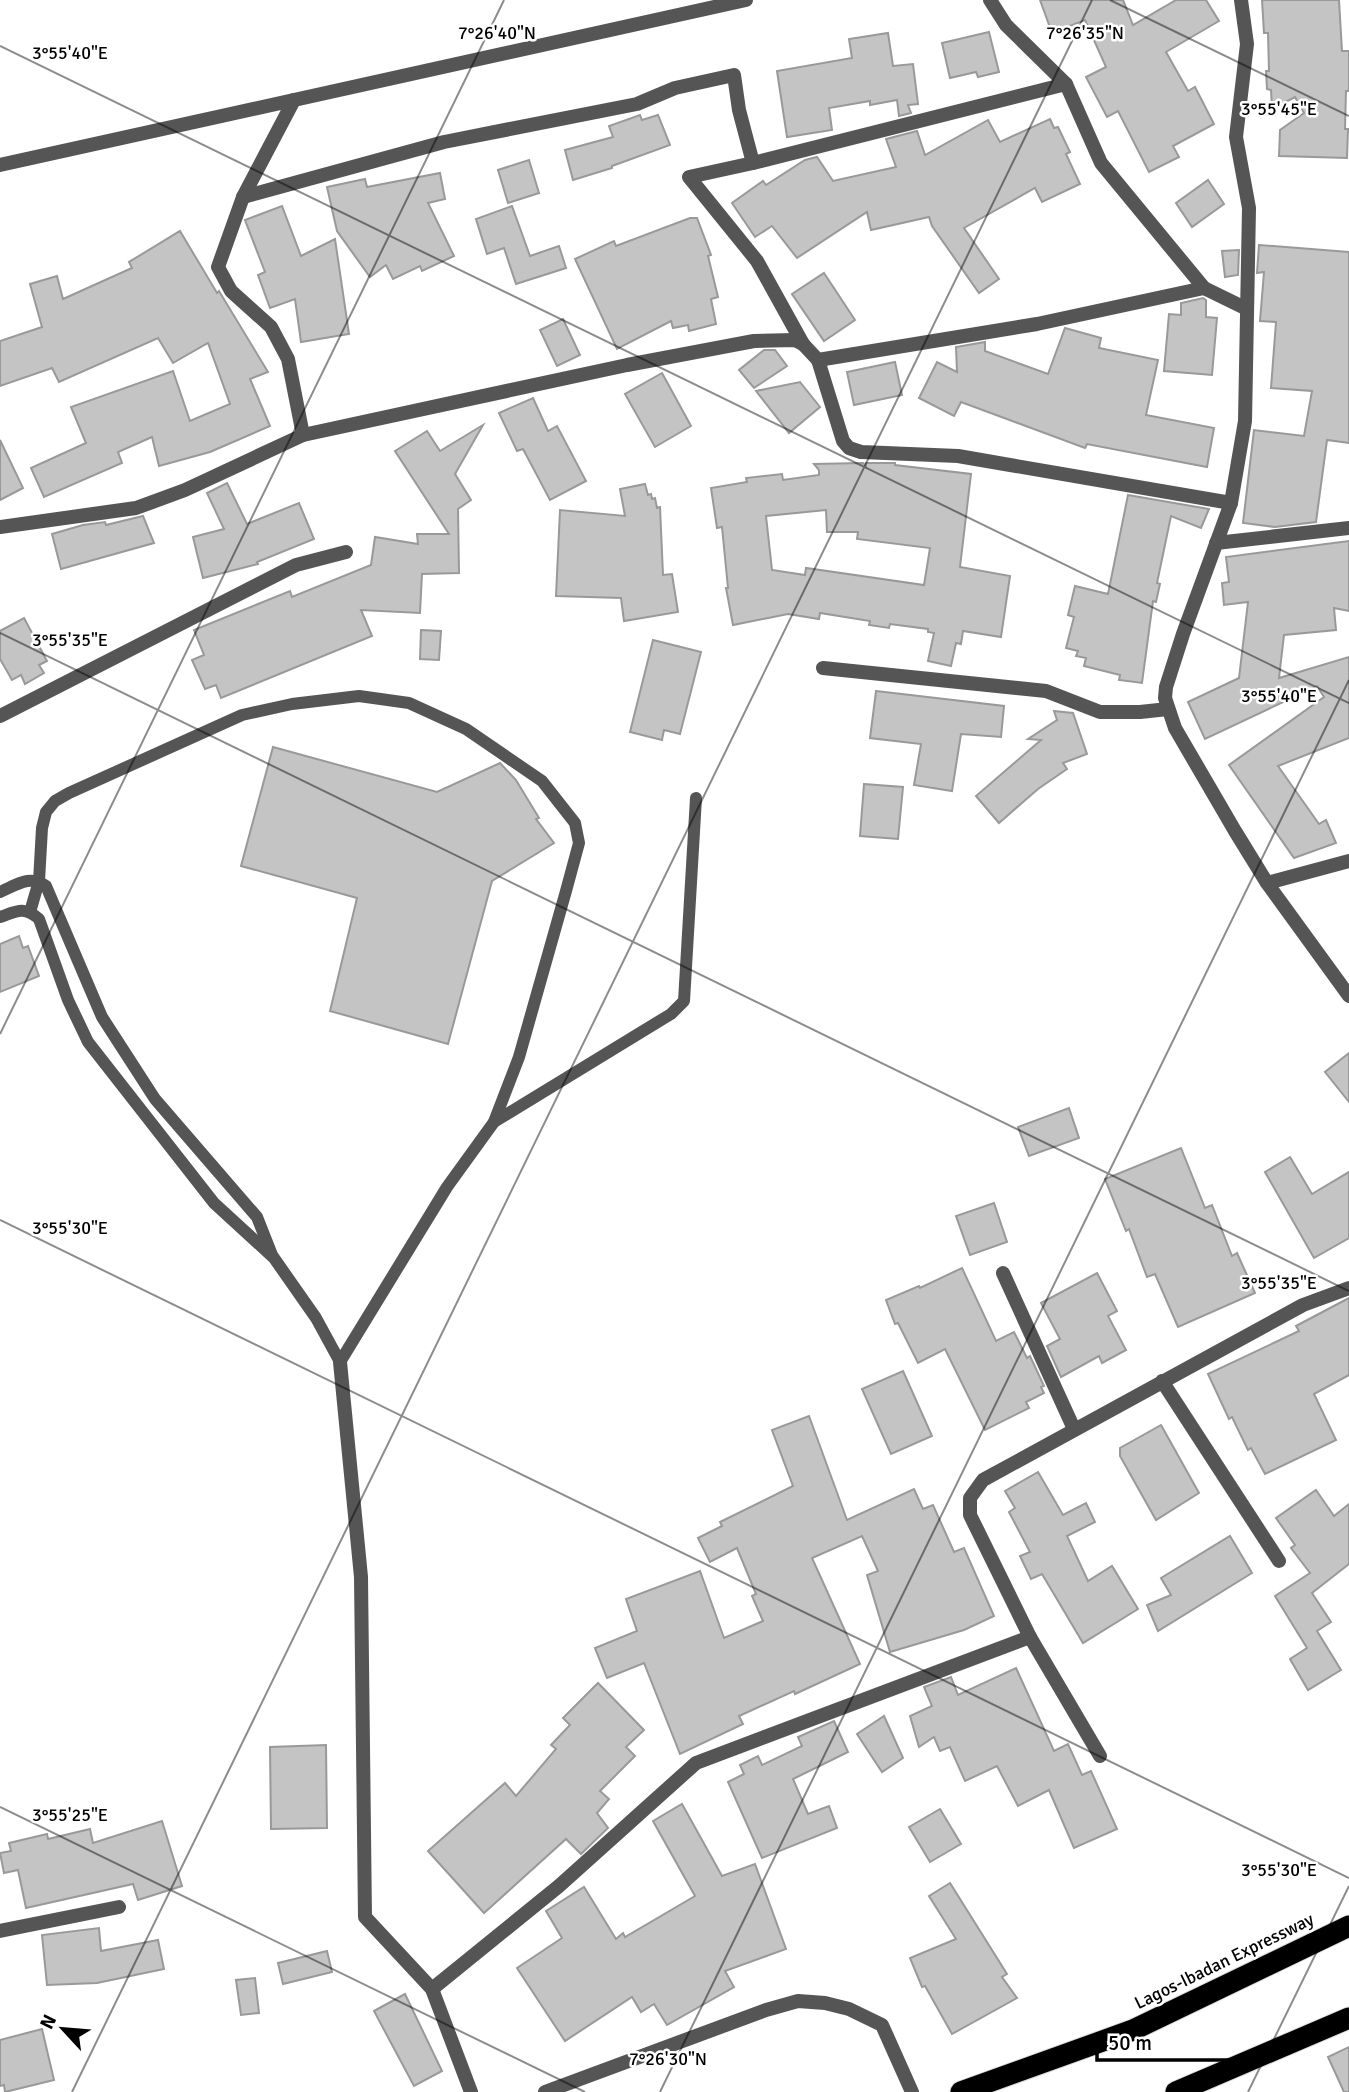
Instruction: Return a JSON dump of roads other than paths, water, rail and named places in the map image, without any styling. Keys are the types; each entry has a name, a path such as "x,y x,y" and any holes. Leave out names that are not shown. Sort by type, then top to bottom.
{"highway":[{"name":"Lagos-Ibadan Expressway","path":"961,2092 1133,2030 1349,1926"},
{"path":"1176,2092 1349,2018"}],"street":[{"path":"0,165 746,0"},
{"path":"990,0 1006,25 1066,84 1101,163 1204,288 1247,309"},
{"path":"1241,0 1247,44 1236,137 1249,208 1245,421 1231,503 1166,687 1168,709 1175,728 1267,883 1349,996"},
{"path":"243,197 444,142 637,104 676,88 734,75 739,110 753,163"},
{"path":"1066,84 689,177 757,261 803,344 818,360 843,441 849,448 861,453 958,456 1231,503"},
{"path":"294,100 243,197 218,267 231,291 271,327 288,359 303,435"},
{"path":"818,360 1037,324 1204,288"},
{"path":"0,527 136,508 184,490 303,435 627,365 754,341 795,340 803,344"},
{"path":"1216,543 1349,528"},
{"path":"0,716 296,565 346,552"},
{"path":"823,667 1046,691 1100,712 1168,709"},
{"path":"1267,883 1349,861"},
{"path":"1003,1273 1074,1429"},
{"path":"1100,1756 1030,1637 970,1515 970,1498 983,1480 1074,1429 1303,1305 1349,1288"},
{"path":"340,1362 361,1577 365,1917 432,1989 471,2092"},
{"path":"1162,1381 1279,1561"},
{"path":"432,1989 559,1886 696,1763 1030,1637"},
{"path":"0,1931 118,1907"},
{"path":"545,2092 798,2000 849,2008 883,2025 912,2092"}],"lane":[{"path":"0,892 29,880 39,881 46,886 102,1017 155,1099 257,1217 274,1258 316,1318 340,1362 447,1187 494,1122 519,1057 579,844 575,823 542,781 466,729 409,703 359,696 242,715 69,793 55,802 46,812 42,828 39,881 30,912"},
{"path":"494,1122 671,1014 684,1001 696,798"},
{"path":"0,917 19,910 30,912 39,919 68,1000 88,1042 214,1203 274,1258"}]}
